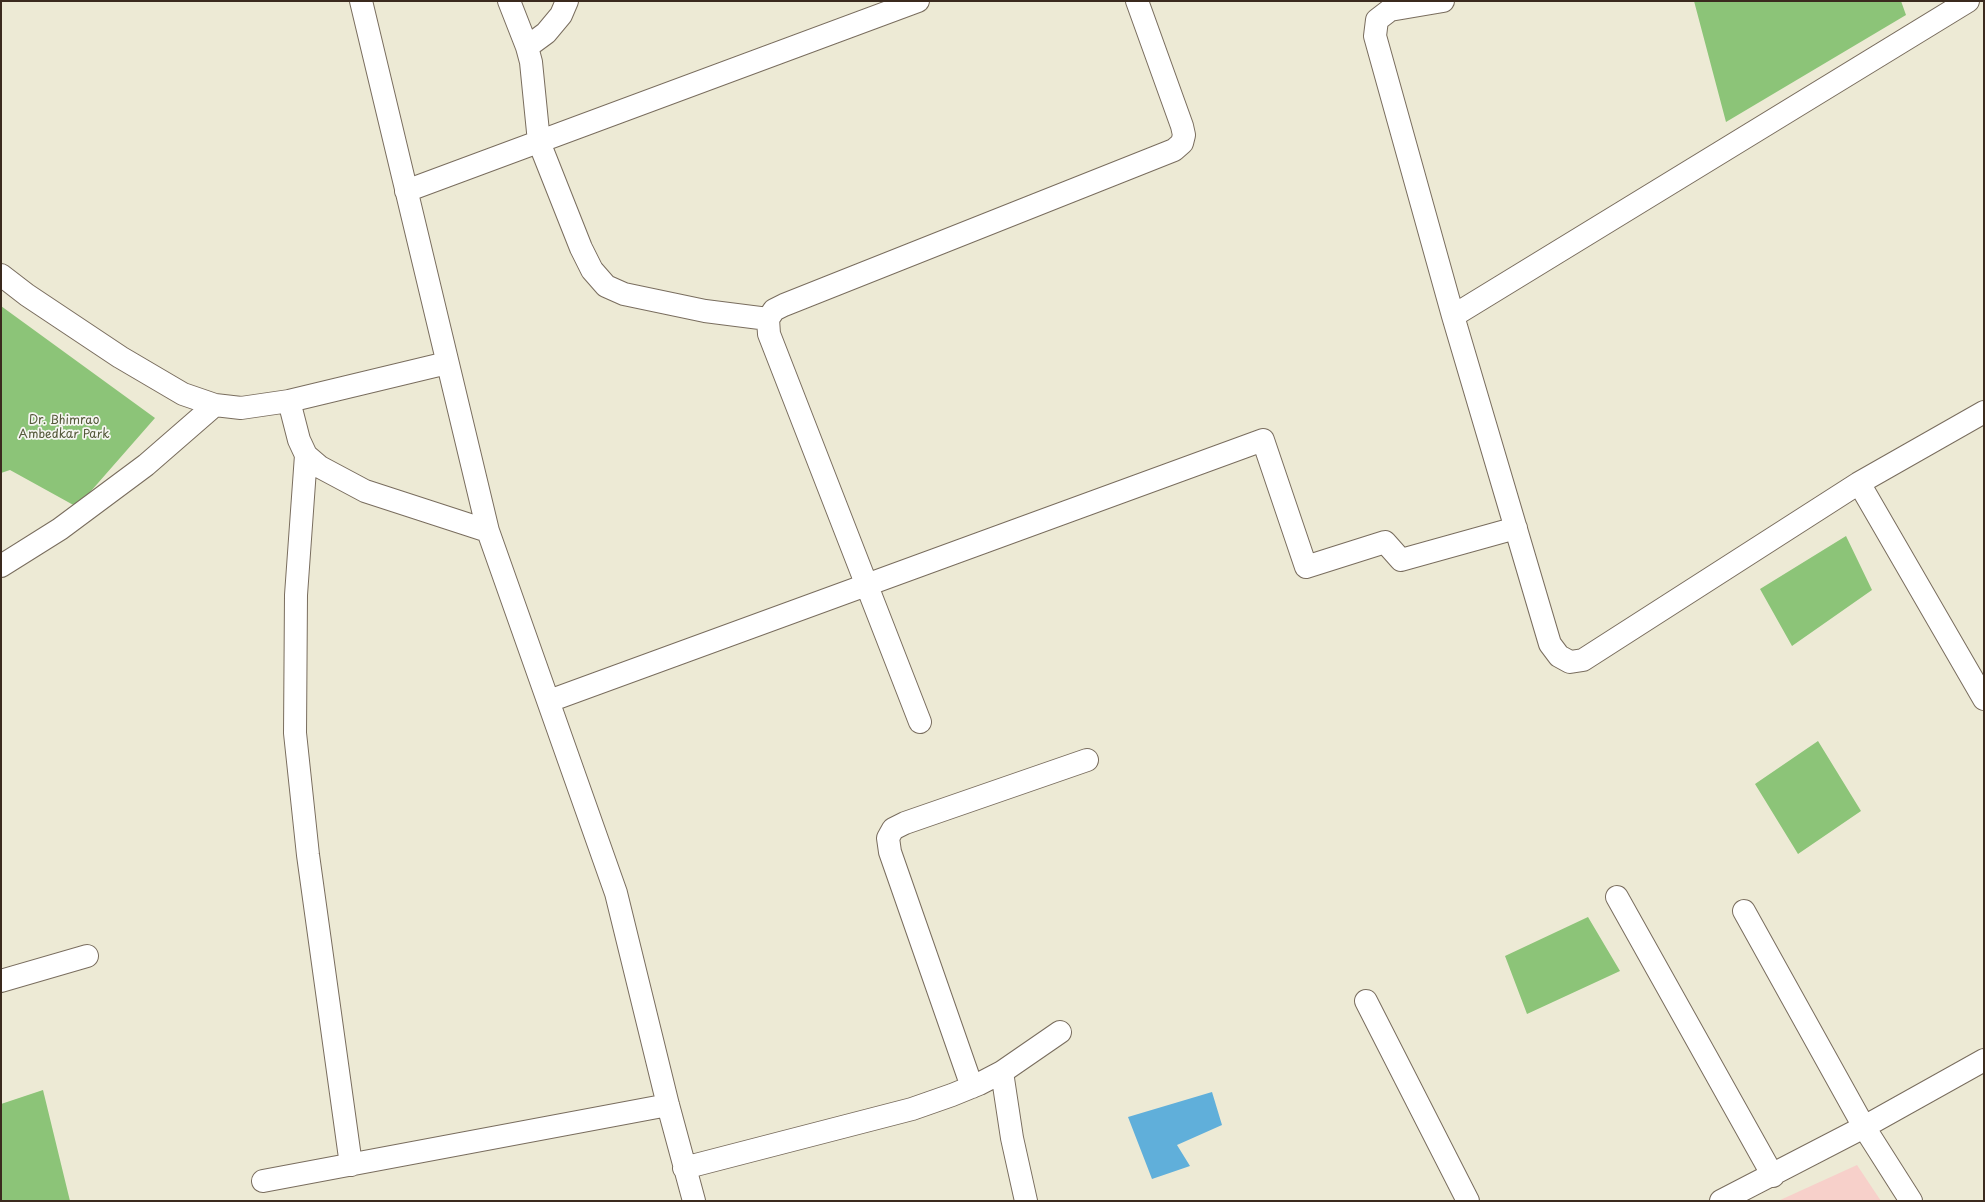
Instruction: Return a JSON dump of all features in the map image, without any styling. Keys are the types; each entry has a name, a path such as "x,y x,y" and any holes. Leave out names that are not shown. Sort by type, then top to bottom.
{"street":[{"path":"361,1 488,531 616,893 668,1105 694,1201"},
{"path":"509,1 527,47 534,78 539,142 581,248 592,270 606,286 624,294 705,311 768,319"},
{"path":"527,47 546,33 561,15 567,1"},
{"path":"406,191 918,1"},
{"path":"920,722 769,334 768,319 774,310 1174,150 1182,143 1184,135 1182,126 1137,1"},
{"path":"1443,1 1390,10 1377,20 1375,36 1452,316 1550,644 1559,656 1570,662 1583,660 1859,483 1984,412"},
{"path":"1452,316 1968,1"},
{"path":"1,275 27,295 120,357 183,394 215,406 241,408 289,401 447,363"},
{"path":"289,401 293,422 306,455 296,595 295,733 308,855 351,1164"},
{"path":"1,566 60,529 146,465 215,406"},
{"path":"548,701 1263,440 1306,567 1386,542 1401,560 1516,528"},
{"path":"306,455 320,467 365,491 488,531"},
{"path":"1859,483 1984,699"},
{"path":"972,1087 890,852 888,838 893,829 905,823 1087,760"},
{"path":"1617,897 1773,1176"},
{"path":"1744,911 1864,1127 1911,1201"},
{"path":"1,981 87,956"},
{"path":"1366,1001 1468,1201"},
{"path":"684,1168 912,1109 972,1087 1002,1072 1060,1032"},
{"path":"1722,1201 1773,1176 1984,1060"},
{"path":"1002,1072 1012,1138 1026,1201"},
{"path":"263,1181 668,1105"}],"shaded area":[{"path":"1857,1165 1881,1201 1778,1201"}],"green space":[{"path":"1694,1 1901,1 1906,15 1726,122"},
{"name":"Dr. Bhimrao Ambedkar Park","path":"1,306 155,418 77,507 10,470 1,473"},
{"path":"1846,536 1872,590 1792,646 1760,589"},
{"path":"1818,741 1861,811 1798,854 1755,784"},
{"path":"1588,917 1620,971 1527,1014 1505,956"},
{"path":"43,1090 70,1201 1,1201 1,1104"}],"water":[{"path":"1212,1092 1222,1125 1177,1145 1190,1166 1152,1179 1128,1117"}]}
